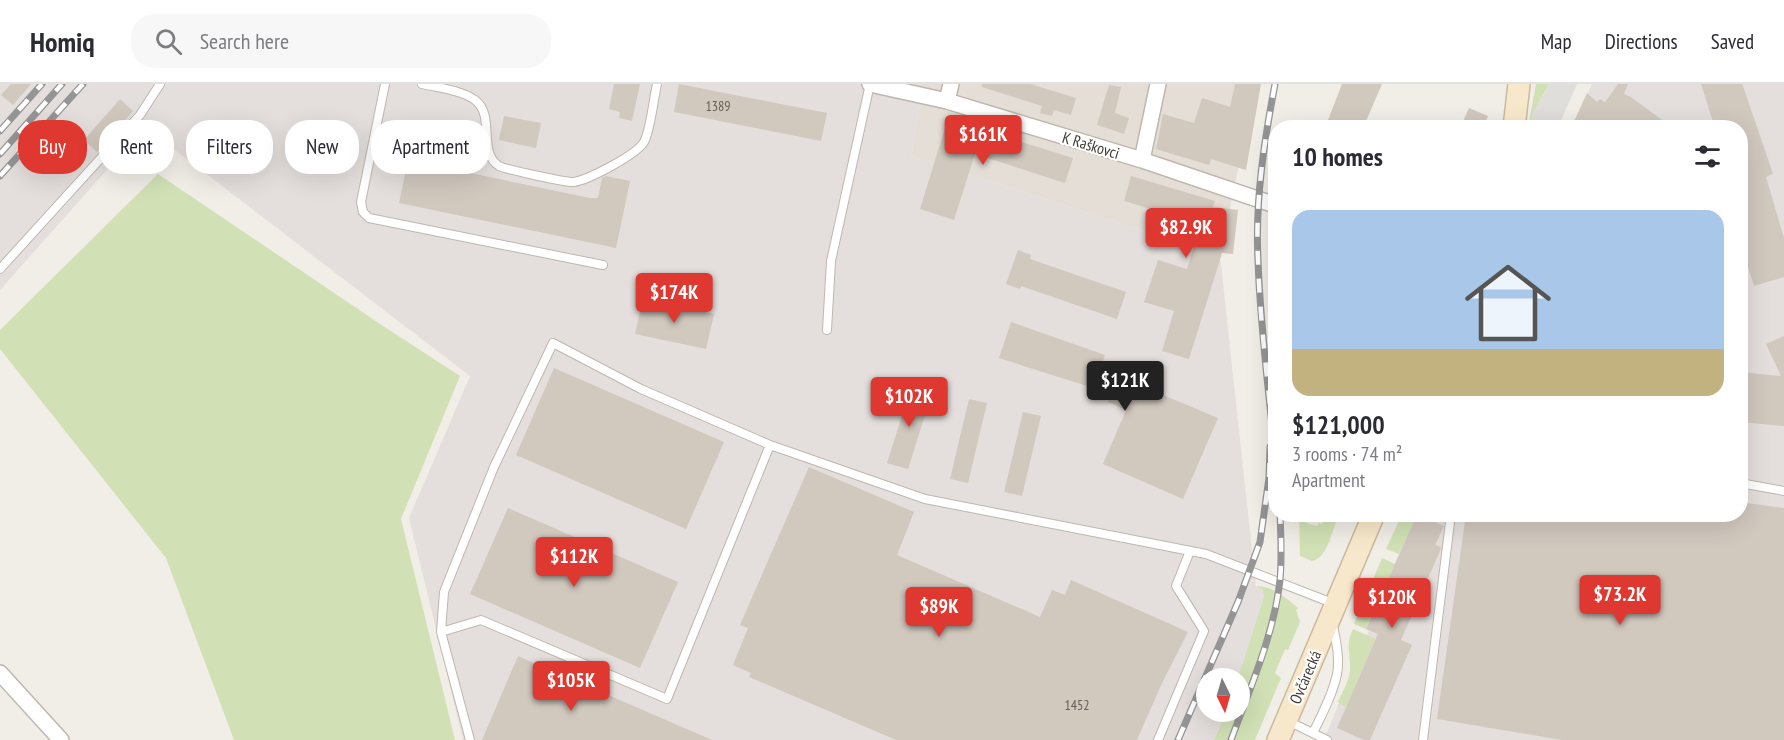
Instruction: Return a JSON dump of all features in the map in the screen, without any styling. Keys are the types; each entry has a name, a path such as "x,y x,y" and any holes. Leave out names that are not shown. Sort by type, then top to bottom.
{"main road":[{"path":"1515,120 1519,84"},
{"name":"Ovčárecká","path":"1278,740 1371,522"}],"street":[{"name":"K Raškovci","path":"870,84 947,101 1142,160 1268,204"},
{"path":"947,101 951,84"},
{"path":"1142,160 1158,84"},
{"path":"0,673 61,740"}],"lane":[{"path":"0,269 140,115 160,84"},
{"path":"385,84 361,202 363,213 369,218 603,266"},
{"path":"422,84 453,91 475,100 484,112 490,157 500,166 572,183 589,178 629,157 645,141 657,84"},
{"path":"827,330 831,261 870,84"},
{"path":"470,740 441,632 444,592 494,467 553,342 641,389 770,445 925,499 1206,554 1240,566 1333,609 1338,673 1329,700 1313,733"},
{"path":"441,632 481,620 667,699 770,445"},
{"path":"1748,484 1784,491"},
{"path":"1423,740 1450,522"},
{"path":"1158,740 1204,631 1176,586 1190,551"},
{"path":"1286,720 1327,740"}],"shaded area":[{"path":"0,84 924,84 911,156 1220,255 1256,587 1262,589 1264,596 1241,668 1196,668 1196,722 1222,722 1214,740 463,740 409,518 470,376 206,174 273,174 273,120 186,120 186,158 174,149 174,120 99,120 99,174 103,174 0,290"},
{"path":"924,84 1256,84 1220,255 911,156"},
{"path":"1549,84 1577,84 1561,120 1532,120"},
{"path":"1592,84 1784,84 1784,740 1324,740 1413,522 1748,522 1748,120 1577,120"}],"green space":[{"path":"1536,84 1549,84 1532,120 1529,120"},
{"path":"158,174 460,376 401,519 455,740 234,740 166,558 0,349 0,330"},
{"path":"1299,522 1317,526 1323,522 1336,522 1322,555 1312,561 1300,556"},
{"path":"1398,522 1414,522 1399,554 1386,549"},
{"path":"1382,558 1395,564 1366,629 1354,624"},
{"path":"1256,587 1275,591 1298,608 1296,610 1300,622 1275,673 1281,678 1255,740 1214,740 1222,722 1250,722 1250,668 1241,668 1264,596 1262,589"},
{"path":"1353,629 1376,639 1346,707 1338,702 1349,675 1349,644"}],"building":[{"path":"11,84 31,84 13,105 1,95"},
{"path":"614,84 640,84 632,121 619,118 620,112 609,109"},
{"path":"679,84 827,113 821,141 674,112"},
{"path":"982,84 1030,84 1076,98 1071,115 1054,110 1052,116 1040,113 1042,106 982,87"},
{"path":"1235,84 1261,84 1246,170 1211,159 1209,165 1156,149 1163,114 1194,123 1202,98 1230,107"},
{"path":"1342,84 1382,84 1366,120 1328,120"},
{"path":"1618,84 1628,84 1624,94 1662,120 1575,120 1587,93 1597,102 1600,99 1605,102"},
{"path":"1701,84 1742,84 1773,174 1766,177 1784,238 1784,277 1754,286 1748,267 1748,120 1712,120"},
{"path":"1109,85 1121,87 1115,113 1129,118 1124,134 1097,125"},
{"path":"120,99 133,111 125,120 102,120"},
{"path":"1469,108 1488,116 1486,120 1464,120"},
{"path":"504,116 541,123 536,148 499,140"},
{"path":"99,123 99,150 97,152 87,143 87,137"},
{"path":"945,128 987,141 990,132 1073,158 1065,183 975,154 954,220 920,209"},
{"path":"405,174 475,174 590,198 598,198 602,178 606,176 630,181 616,248 399,203"},
{"path":"1131,176 1215,201 1213,207 1238,210 1233,254 1222,253 1189,359 1162,351 1174,311 1144,302 1158,260 1187,269 1201,224 1124,201"},
{"path":"1018,250 1031,255 1030,259 1126,292 1117,319 1021,286 1020,289 1006,284"},
{"path":"643,298 714,314 706,349 635,334"},
{"path":"1011,322 1105,355 1100,371 1218,418 1183,499 1103,464 1126,410 1108,402 1112,394 999,358"},
{"path":"1784,336 1784,426 1748,423 1748,373 1781,376 1766,344"},
{"path":"554,368 724,442 686,529 516,455"},
{"path":"911,387 932,393 908,469 887,463"},
{"path":"969,399 987,403 968,483 950,479"},
{"path":"1023,412 1041,416 1022,496 1004,492"},
{"path":"809,467 914,512 897,555 1040,617 1052,590 1065,595 1071,580 1188,632 1137,740 896,740 749,677 751,673 733,665 748,628 740,625"},
{"path":"1748,503 1784,508 1784,740 1562,740 1437,719 1465,522 1748,522"},
{"path":"508,508 678,582 640,668 470,594"},
{"path":"1413,522 1435,522 1444,526 1435,545 1441,547 1440,551 1401,640 1412,645 1370,740 1364,740 1337,728 1378,634 1366,629"},
{"path":"518,656 712,740 482,740"}],"railway":[{"path":"0,131 42,84"},
{"path":"0,154 62,84"},
{"path":"0,176 83,84"},
{"path":"1268,120 1275,84"},
{"path":"1268,122 1261,172 1257,238 1268,382"},
{"path":"1178,740 1238,602 1260,542 1268,485"},
{"path":"1231,740 1260,661 1277,601 1281,564 1280,522"}]}
